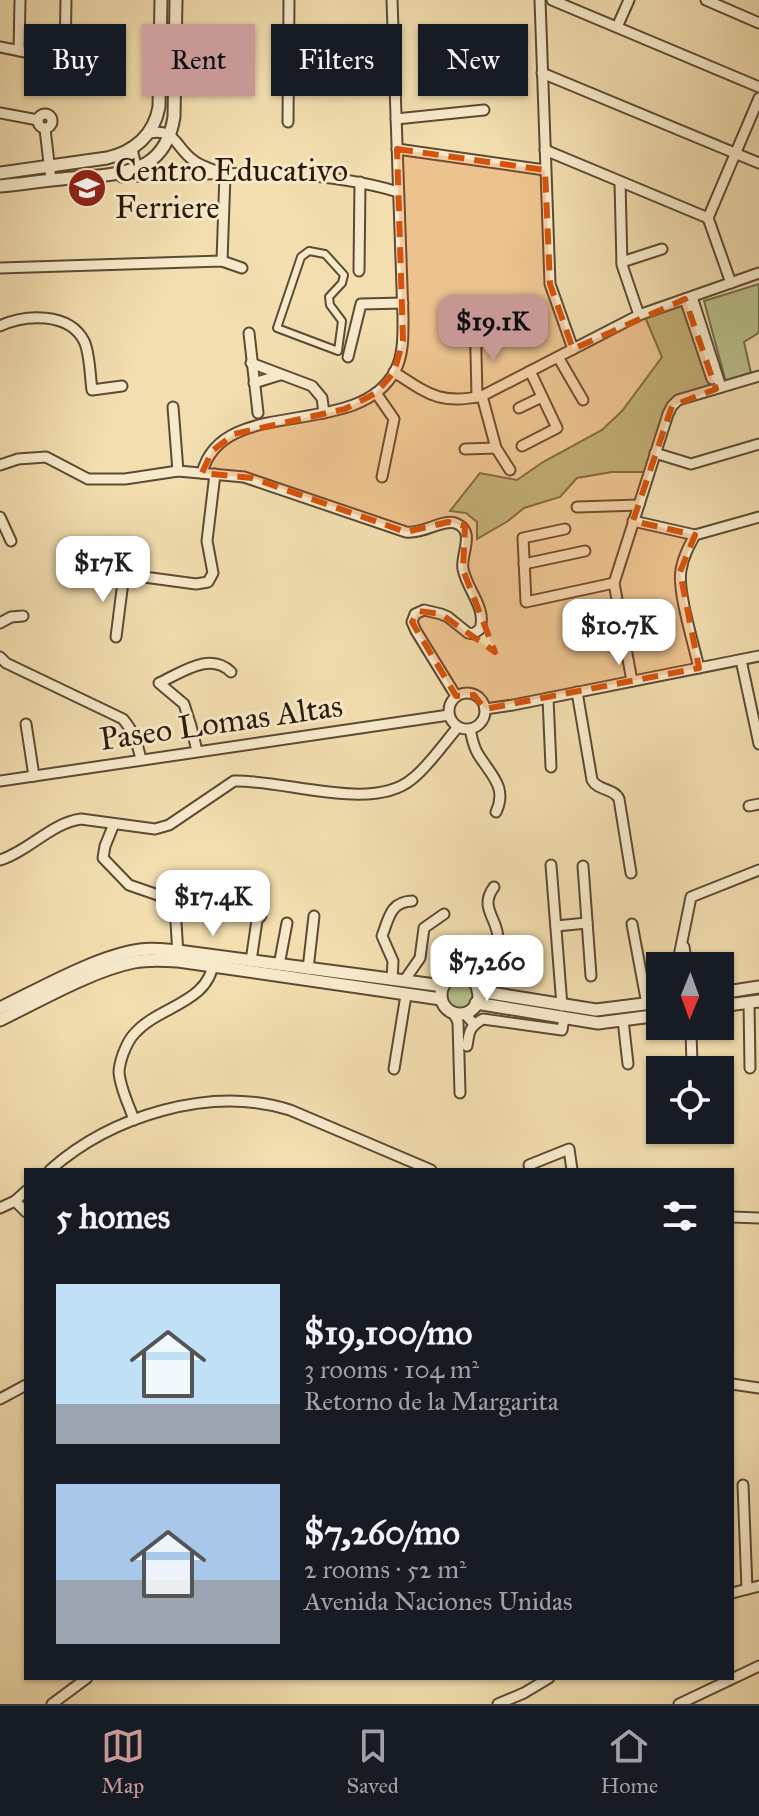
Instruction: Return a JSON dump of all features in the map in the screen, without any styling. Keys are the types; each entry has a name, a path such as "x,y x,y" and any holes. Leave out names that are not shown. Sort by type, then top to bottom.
{"street":[{"path":"19,51 20,0"},
{"path":"66,0 66,24"},
{"path":"0,173 107,158 132,149 149,133 157,119 159,107 161,0"},
{"path":"140,171 166,144 174,117 176,0"},
{"path":"288,122 289,0"},
{"path":"202,473 212,451 234,434 345,409 376,393 394,372 403,341 403,303 392,0"},
{"path":"540,0 550,284 573,349"},
{"path":"552,0 759,87"},
{"path":"617,27 629,0"},
{"path":"706,0 759,23"},
{"path":"0,47 24,52"},
{"path":"542,73 759,163"},
{"path":"731,283 708,218 759,98"},
{"path":"396,119 484,110"},
{"path":"0,113 38,120 46,114 52,118 52,125 45,129 51,180"},
{"path":"149,133 157,131 170,135 193,161 225,174"},
{"path":"132,149 140,171"},
{"path":"397,149 545,170"},
{"path":"545,150 708,218"},
{"path":"0,186 140,171 275,173 360,182 398,192"},
{"path":"222,261 225,174"},
{"path":"359,271 360,182"},
{"path":"620,182 622,262 639,315"},
{"path":"622,262 662,249"},
{"path":"306,252 325,254 344,275 342,283 329,297 330,305 342,321 337,351 277,328 301,257 306,252"},
{"path":"0,268 222,261 242,268"},
{"path":"394,372 432,396 457,400 480,397 639,315 759,273"},
{"path":"688,298 718,388"},
{"path":"348,357 361,304 403,303"},
{"path":"475,309 480,397 496,448 510,470"},
{"path":"0,326 25,318 48,318 66,323 76,330 86,346 92,390 122,386"},
{"path":"249,333 258,413"},
{"path":"558,357 583,400"},
{"path":"251,363 312,386 322,398 324,413"},
{"path":"522,446 557,428 530,371"},
{"path":"254,383 280,375"},
{"path":"632,681 614,583 672,406 678,400 759,376"},
{"path":"376,393 394,419 382,477"},
{"path":"519,408 542,397"},
{"path":"173,407 178,471"},
{"path":"655,453 691,464 759,444"},
{"path":"465,449 496,448"},
{"path":"0,465 18,459 46,457 88,479 125,479 178,471 244,477 406,532 418,532 448,522 461,526 467,540 463,570 482,616 480,629 473,634 468,633 448,617 424,610 415,614 412,622 456,696"},
{"path":"70,567 196,584 208,582 213,573 207,541 215,474"},
{"path":"577,507 639,505"},
{"path":"0,517 11,541"},
{"path":"633,521 695,535 759,517"},
{"path":"565,529 523,538 526,602 614,583"},
{"path":"695,535 680,572 699,668"},
{"path":"524,564 585,551"},
{"path":"116,637 124,574"},
{"path":"0,623 11,617 23,616"},
{"path":"485,709 759,656"},
{"path":"0,657 6,663 123,719 132,729 141,759"},
{"path":"741,660 759,744"},
{"path":"197,751 184,704 159,683 206,662 221,663 231,672"},
{"path":"577,692 592,780 619,799 631,873"},
{"path":"468,693 483,703 485,709 483,720 470,729 458,727 449,715 450,704 456,696 468,693"},
{"path":"548,698 551,767"},
{"name":"Paseo Lomas Altas","path":"0,781 449,715"},
{"path":"26,724 34,776"},
{"path":"0,860 19,853 72,820 163,828 238,780 362,794 386,793 412,780 458,727"},
{"path":"470,729 477,753 498,787 501,797 496,812"},
{"path":"114,824 103,858 129,885 158,895 174,908 178,956"},
{"path":"467,1046 469,1030 483,1019 562,1030 551,865"},
{"path":"583,866 591,976"},
{"path":"683,952 691,897 759,870"},
{"path":"458,1013 469,1011 496,950 498,931 487,902 494,887"},
{"path":"398,981 382,936 394,907 401,902 412,901"},
{"path":"398,981 420,958 424,928 444,914"},
{"path":"251,961 257,920 261,916"},
{"path":"308,969 314,916"},
{"path":"279,965 287,923"},
{"path":"556,926 587,923"},
{"path":"632,924 646,999"},
{"path":"0,1016 94,970 178,956 406,995 442,992"},
{"path":"214,961 251,961 398,981 442,992"},
{"path":"134,1120 119,1072 127,1043 143,1026 193,996 209,978 214,961"},
{"path":"474,1024 445,1007 442,992 451,978 468,978 476,992 598,1023 646,1017"},
{"path":"734,991 759,987"},
{"path":"394,1069 406,995"},
{"path":"734,1004 754,1001 750,1068"},
{"path":"563,1012 646,1004"},
{"path":"458,1013 460,1093"},
{"path":"623,1020 628,1064"},
{"path":"52,1168 86,1142 134,1120 192,1104 252,1101 269,1103 316,1120 426,1168"},
{"path":"530,1168 529,1165 569,1149 572,1168"},
{"path":"0,1208 24,1193"},
{"path":"15,1201 24,1210"},
{"path":"734,1217 759,1218"},
{"path":"734,1384 759,1388"},
{"path":"0,1399 24,1386"},
{"path":"743,1485 747,1589"},
{"path":"734,1592 759,1586"},
{"path":"734,1678 759,1666"},
{"path":"52,1704 84,1680"},
{"path":"498,1704 546,1680"},
{"path":"684,1703 731,1680"}],"highlighted area":[{"path":"397,149 545,170 550,284 573,349 685,299 716,389 672,406 633,521 695,535 680,572 699,668 485,709 474,695 456,696 412,622 419,611 441,614 495,652 463,570 465,526 448,522 406,532 252,478 202,473 212,451 234,434 345,409 376,393 394,372 403,341"}],"green space":[{"path":"759,284 759,331 744,342 751,373 726,382 704,301"},
{"path":"683,304 711,387 670,400 646,472 612,472 577,478 560,497 524,508 477,539 477,522 466,513 450,511 480,473 517,480 602,430 622,411 662,357 645,317"},
{"path":"460,978 472,983 477,995 472,1007 460,1012 448,1007 443,995 448,983"}],"place":[{"name":"Centro Educativo Ferriere","path":"87,188"}]}
